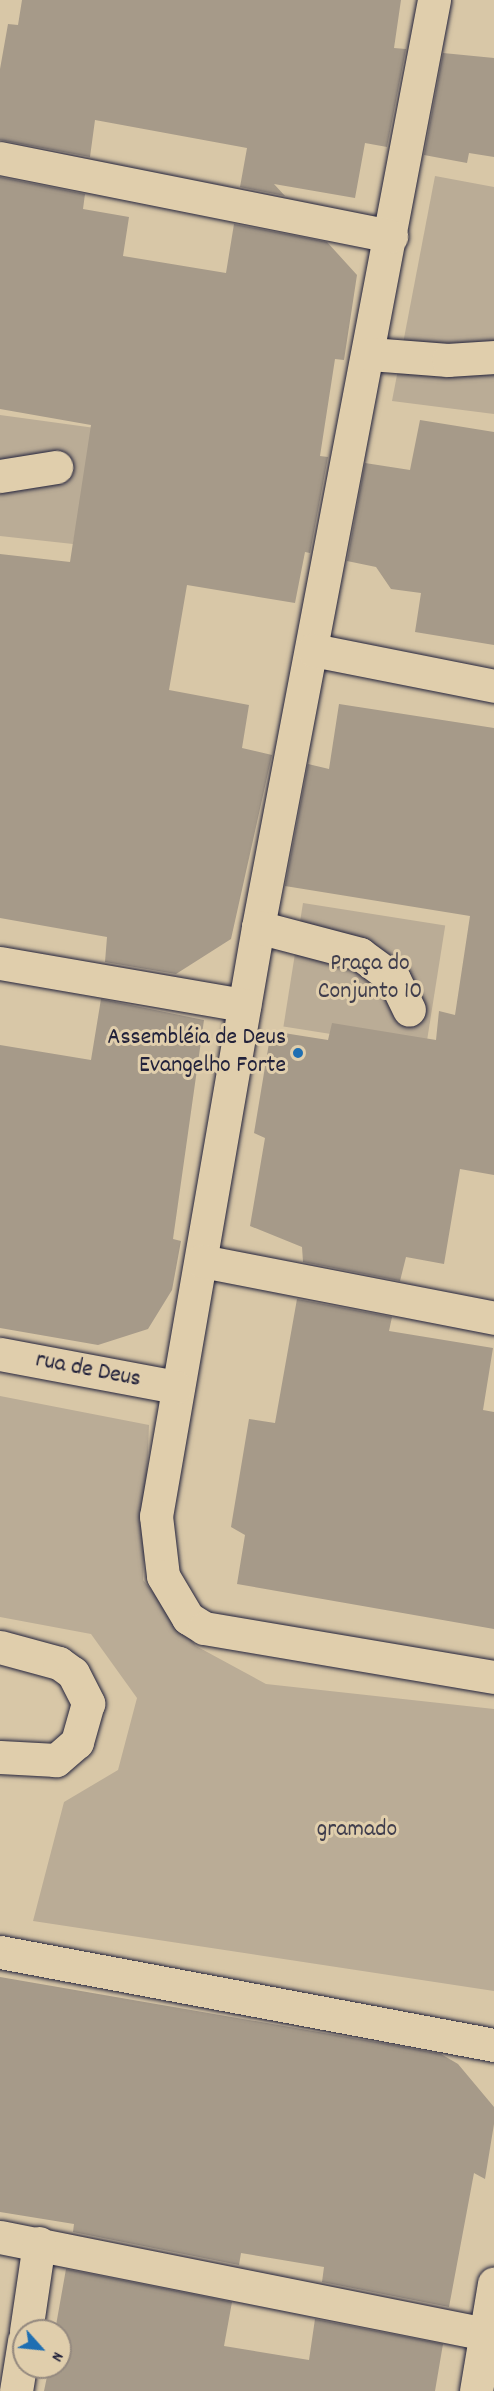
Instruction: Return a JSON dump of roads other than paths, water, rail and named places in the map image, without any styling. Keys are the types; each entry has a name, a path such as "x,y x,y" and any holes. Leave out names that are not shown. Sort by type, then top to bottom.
{"street":[{"path":"434,0 370,354 258,927 202,1261 162,1462 157,1535 163,1576 188,1618 204,1628 239,1637 494,1677"},
{"path":"0,158 391,236"},
{"path":"370,354 448,360 494,357"},
{"path":"0,476 56,467"},
{"path":"313,650 494,686"},
{"path":"258,927 370,959 394,979 409,1010"},
{"path":"0,963 244,1005"},
{"path":"202,1261 494,1318"},
{"name":"rua de Deus","path":"0,1354 176,1387"},
{"path":"0,1647 59,1663 73,1672 88,1703 77,1742 56,1760 0,1757"},
{"path":"0,1952 494,2045"},
{"path":"0,2237 486,2334"},
{"path":"28,2319 39,2243"},
{"path":"476,2391 494,2283"}],"place":[{"name":"Assembléia de Deus Evangelho Forte","path":"298,1053"}],"park label":[{"name":"Praça do Conjunto 10","path":"370,979"},
{"name":"gramado","path":"357,1831"}]}
